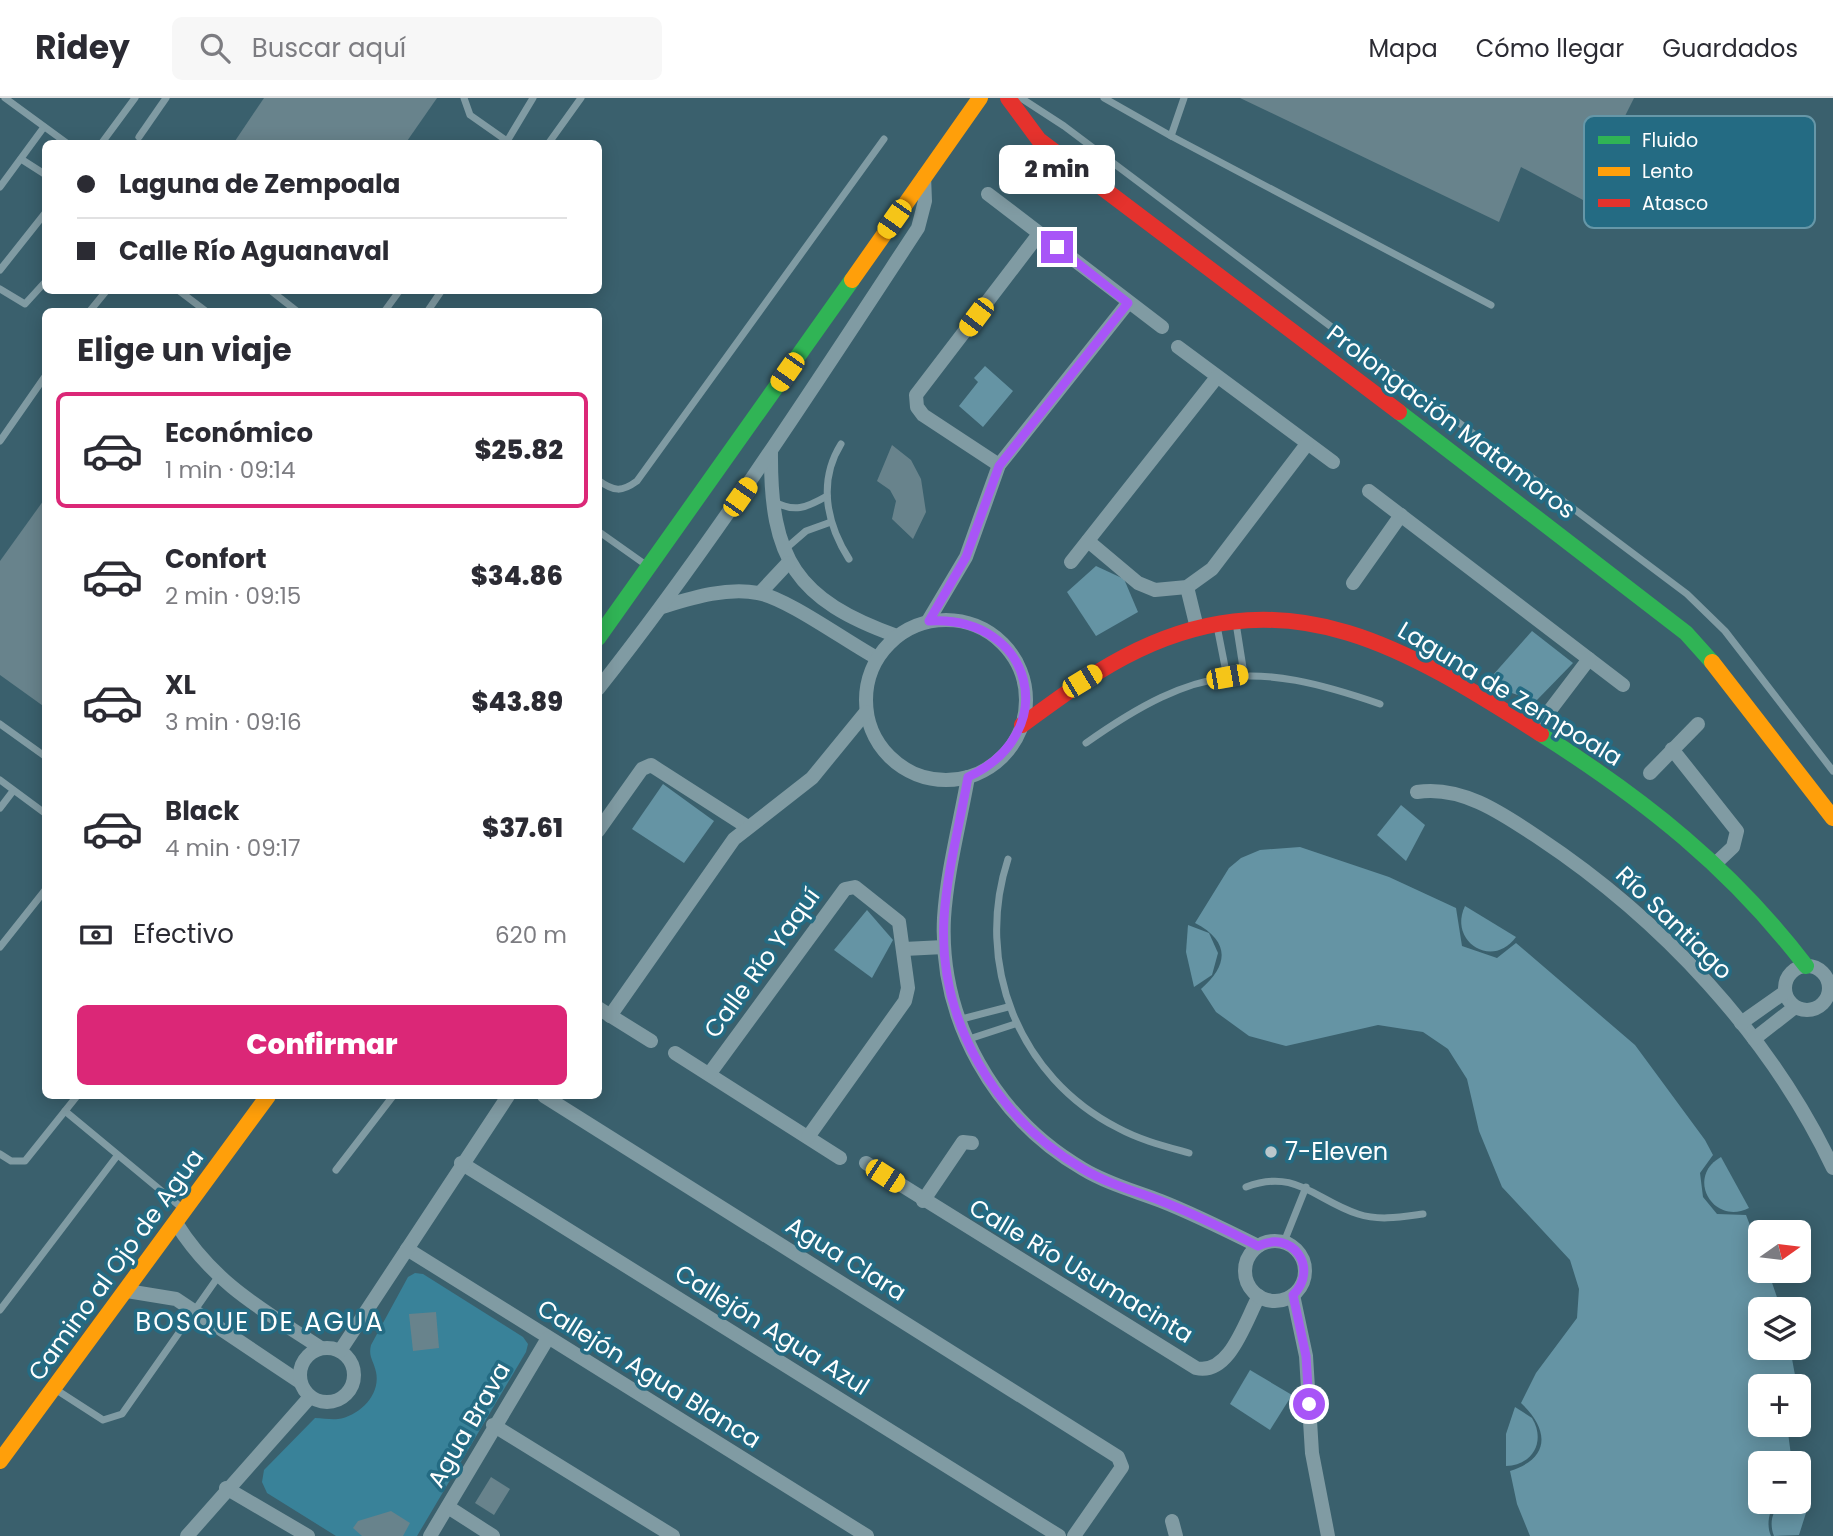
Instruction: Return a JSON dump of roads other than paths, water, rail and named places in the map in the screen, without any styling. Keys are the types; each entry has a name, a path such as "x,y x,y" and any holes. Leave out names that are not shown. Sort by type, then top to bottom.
{"street":[{"path":"602,632 980,98"},
{"name":"Prolongación Matamoros","path":"1008,98 1039,140 1311,344 1686,632 1734,688 1833,818"},
{"path":"602,684 662,607 771,452 918,229 925,201 924,176"},
{"path":"988,194 1162,327"},
{"path":"999,466 923,415 917,407 916,396 1039,234"},
{"path":"929,621 966,557 999,466 1128,303"},
{"path":"1178,347 1333,462"},
{"path":"1071,562 1217,377"},
{"path":"1088,541 1138,583 1155,590 1187,587 1212,569 1307,444"},
{"path":"771,452 772,501 786,557 811,590 834,607 862,623 897,636"},
{"path":"1369,491 1623,685"},
{"path":"1353,583 1401,515"},
{"path":"760,593 786,557"},
{"path":"1187,587 1197,628"},
{"path":"662,607 709,595 760,593 877,658"},
{"path":"952,619 976,625 996,637 1013,655 1024,689 1022,725 1010,748 991,766 968,777 941,780 915,774 892,759 875,738 866,712 867,684 877,658 897,636 929,621 952,619"},
{"name":"Laguna de Zempoala","path":"1022,725 1082,681 1132,651 1197,628 1236,621 1272,619 1345,629 1390,646 1439,672 1616,782 1716,863 1768,916 1806,966"},
{"path":"1535,730 1589,659"},
{"path":"651,1041 604,1012 734,839 746,826 812,778 866,712"},
{"path":"1650,773 1698,724"},
{"path":"1672,749 1737,831 1733,847 1716,863"},
{"path":"602,825 642,769 651,765 746,826"},
{"path":"968,777 948,886 944,947 958,1020 966,1040 998,1093 1053,1149 1115,1185 1199,1217 1258,1246"},
{"name":"Río Santiago","path":"1417,792 1451,792 1483,804 1567,857 1623,901 1659,935 1741,1023 1802,1110 1833,1168"},
{"name":"Calle Río Yaquí","path":"710,1073 847,887 855,887 899,922 908,988 905,1000 808,1137"},
{"path":"904,949 944,947"},
{"path":"1754,1040 1795,1007 1816,1008 1831,995 1826,977 1821,971 1806,966 1792,971 1787,977 1785,992 1795,1007"},
{"path":"1741,1023 1785,992"},
{"name":"Calle Río Yaquí","path":"675,1053 840,1158"},
{"name":"Camino al Ojo de Agua","path":"0,1461 266,1099"},
{"path":"340,1351 461,1163 506,1099"},
{"name":"Agua Clara","path":"549,1099 1122,1462 1122,1467 1074,1536"},
{"path":"866,1163 923,1201 963,1142 972,1143"},
{"name":"Callejón Agua Azul","path":"461,1163 1059,1536"},
{"name":"Calle Río Usumacinta","path":"923,1201 1201,1369 1214,1367 1226,1357 1259,1296"},
{"path":"127,1291 164,1294 195,1311 300,1382 310,1397 327,1403 336,1401 350,1390 354,1382 352,1364 340,1351 321,1348 218,1277 196,1253 181,1217"},
{"path":"1266,1242 1284,1242 1300,1253 1304,1261 1304,1280 1293,1295 1276,1301 1259,1296 1248,1284 1245,1267 1258,1246 1266,1242"},
{"name":"Callejón Agua Blanca","path":"407,1249 867,1536"},
{"path":"1293,1295 1306,1356 1312,1453 1328,1536"},
{"name":"Agua Brava","path":"429,1536 548,1338"},
{"path":"300,1382 300,1373 306,1357 321,1348"},
{"path":"187,1536 226,1488 310,1397"},
{"path":"494,1425 673,1536"},
{"path":"226,1488 308,1536"},
{"path":"448,1507 493,1536"},
{"path":"1172,1521 1176,1536"}],"lane":[{"path":"5,98 62,140"},
{"path":"104,140 135,98"},
{"path":"139,138 166,98"},
{"path":"464,98 470,115 503,140"},
{"path":"507,140 533,98"},
{"path":"551,140 581,98"},
{"path":"1021,98 1065,126 1687,594 1725,631 1833,771"},
{"path":"1104,98 1491,304"},
{"path":"1171,136 1184,98"},
{"path":"0,187 44,127"},
{"path":"602,483 612,490 625,490 637,481 884,139"},
{"path":"21,159 42,172"},
{"path":"0,270 42,217"},
{"path":"0,289 25,304 42,285"},
{"path":"92,308 104,294"},
{"path":"183,294 202,308"},
{"path":"275,294 293,308"},
{"path":"0,441 42,381"},
{"path":"841,444 828,468 827,496 831,522 849,559"},
{"path":"772,501 787,509 797,510 827,496"},
{"path":"786,557 806,531 831,522"},
{"path":"602,534 649,567"},
{"path":"1236,621 1244,674"},
{"path":"1217,624 1227,677"},
{"path":"1086,743 1134,709 1157,698 1192,685 1244,674 1304,680 1380,704"},
{"path":"0,724 42,754"},
{"path":"0,780 42,811"},
{"path":"0,808 13,791"},
{"path":"1009,859 997,902 996,934 1008,1007 1015,1024 1053,1077 1097,1116 1140,1138 1189,1153"},
{"path":"0,947 42,894"},
{"path":"958,1020 1008,1007"},
{"path":"966,1040 1015,1024"},
{"path":"0,1154 11,1161 24,1161 75,1099"},
{"path":"336,1170 391,1099"},
{"path":"65,1111 181,1217"},
{"path":"0,1310 117,1156"},
{"path":"1246,1187 1279,1180 1306,1188 1346,1209 1370,1217 1423,1214"},
{"path":"1284,1242 1306,1188"},
{"path":"55,1389 103,1420 114,1419 122,1414 218,1277"}],"place":[{"name":"7-Eleven","path":"1271,1152"}],"district":[{"name":"BOSQUE DE AGUA","path":"260,1322"}]}
